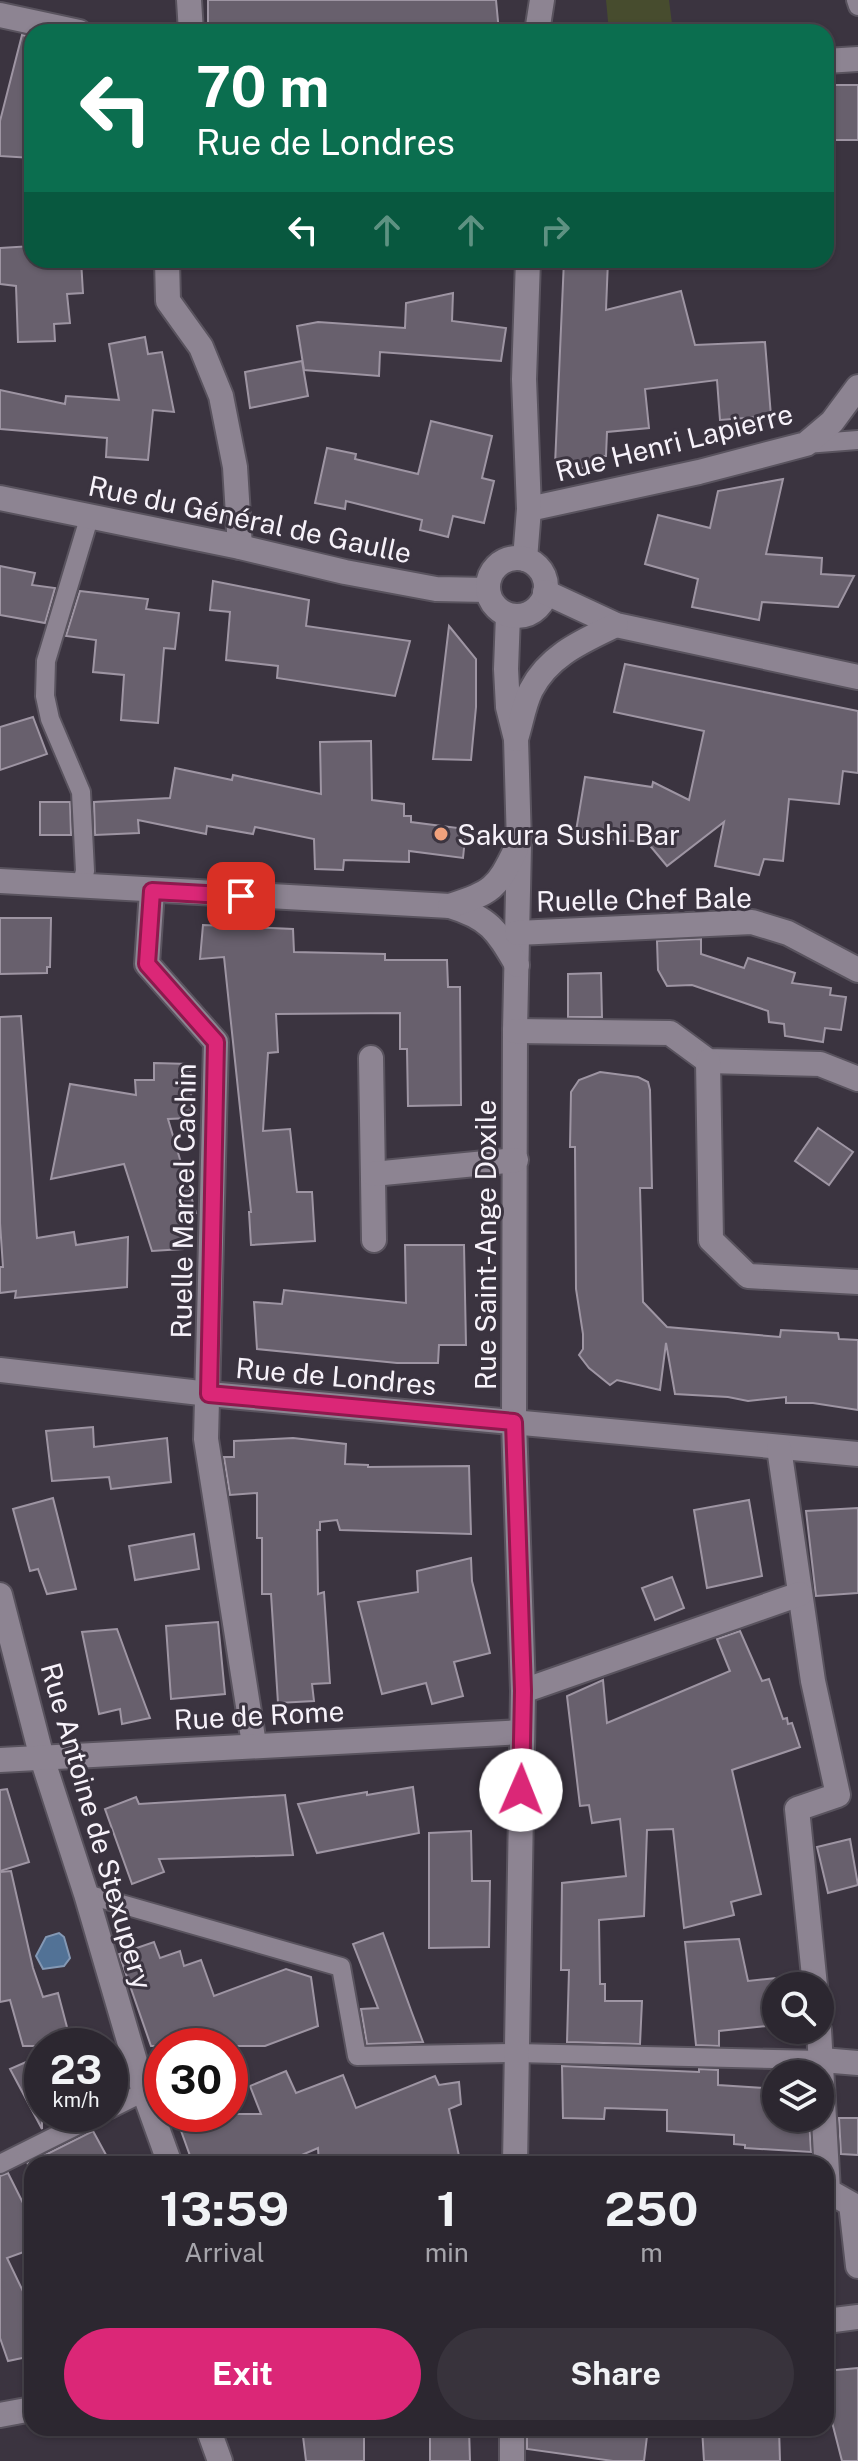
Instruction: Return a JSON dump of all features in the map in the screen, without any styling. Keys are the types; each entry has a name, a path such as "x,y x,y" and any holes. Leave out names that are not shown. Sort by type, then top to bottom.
{"street":[{"path":"189,0 190,24"},
{"path":"538,24 542,0"},
{"path":"0,15 42,24"},
{"path":"834,60 858,59"},
{"path":"167,268 168,301 201,347 221,396 235,467 240,547"},
{"path":"525,559 529,509 524,379 528,268"},
{"name":"Rue Henri Lapierre","path":"529,509 699,472 806,444 832,422 858,387"},
{"name":"Rue du Général de Gaulle","path":"0,498 240,547 345,572 436,589 488,590"},
{"path":"525,559 536,565 542,574 545,592 540,604 531,612 508,615 491,600 489,579 503,561 525,559"},
{"path":"545,592 616,625 858,677"},
{"name":"Rue Saint-Ange Doxile","path":"508,615 508,707 516,739 519,844 514,1422 523,1691 515,2156"},
{"path":"516,739 530,692 542,673 563,652 616,625"},
{"path":"450,906 493,889 519,844"},
{"path":"0,881 450,906 475,913 502,940 517,965"},
{"name":"Ruelle Marcel Cachin","path":"152,891 147,964 216,1042 206,1439 254,1744"},
{"name":"Ruelle Chef Bale","path":"517,933 752,922 788,933 858,970"},
{"path":"515,1031 670,1033 708,1061 820,1064 858,1079"},
{"path":"371,1058 374,1240"},
{"path":"708,1061 711,1240 748,1276 858,1282"},
{"path":"373,1174 516,1160"},
{"name":"Rue de Londres","path":"0,1370 209,1394 858,1454"},
{"path":"779,1448 813,1681 848,1795 797,1809 814,1972"},
{"path":"523,1691 800,1594"},
{"name":"Rue Antoine de Stexupery","path":"0,1595 42,1758 144,2092"},
{"name":"Rue de Rome","path":"0,1760 522,1732"},
{"path":"820,2044 822,2060"},
{"path":"834,2061 858,2063"},
{"name":"Rue Antoine de Stexupery","path":"158,2132 167,2156"},
{"path":"825,2132 826,2156"},
{"path":"834,2194 851,2204 858,2266"},
{"path":"834,2320 858,2317"},
{"path":"0,2415 24,2410"},
{"path":"211,2436 220,2461"},
{"path":"512,2436 512,2461"}],"lane":[{"path":"856,0 858,6"},
{"path":"806,444 858,440"},
{"path":"81,886 85,871 85,842 81,792 50,719 45,696 46,661 90,515"},
{"path":"86,1894 341,1967 357,2056 516,2053 822,2060"},
{"path":"128,2100 144,2092"},
{"path":"0,2164 64,2132"}],"green space":[{"path":"606,0 669,0 672,24 608,24"}],"water":[{"path":"59,1933 64,1937 70,1958 64,1966 43,1969 36,1956 46,1937"}],"building":[{"path":"208,0 496,0 498,24 208,24"},
{"path":"24,35 24,158 0,156 0,121"},
{"path":"834,85 858,85 858,140 834,140"},
{"path":"24,246 24,268 81,268 83,293 67,294 70,323 54,324 55,341 18,342 16,286 0,284 0,248"},
{"path":"564,268 608,268 606,310 681,291 695,345 765,342 771,416 720,420 717,380 645,389 649,428 607,432 606,456 600,456 599,470 555,465"},
{"path":"453,293 452,321 506,328 501,361 380,352 379,376 304,370 297,326 318,322 405,328 406,303"},
{"path":"145,337 148,354 162,352 174,412 153,410 148,460 106,457 107,438 0,429 0,390 65,404 66,396 119,400 109,344"},
{"path":"302,361 308,396 250,408 245,372"},
{"path":"431,421 492,436 482,478 494,481 484,523 453,516 448,537 420,530 422,520 346,501 345,509 315,503 327,448 356,454 355,459 418,474"},
{"path":"783,479 766,554 822,558 821,574 854,576 838,607 762,602 759,620 692,607 698,579 645,564 658,515 710,528 718,491"},
{"path":"0,566 35,573 32,585 55,588 45,623 0,615"},
{"path":"213,581 309,600 306,626 410,641 395,696 277,678 278,666 226,660 230,612 210,610"},
{"path":"80,591 148,599 146,609 179,613 175,649 164,648 158,723 121,720 124,675 93,672 96,640 66,636"},
{"path":"449,626 476,659 471,760 433,759"},
{"path":"625,664 858,711 858,773 843,771 839,804 789,799 783,861 764,859 759,875 715,866 724,822 667,866 647,842 575,837 585,777 652,787 653,782 689,800 704,731 614,712"},
{"path":"33,717 47,754 0,770 0,727"},
{"path":"371,741 372,800 404,804 404,816 411,816 411,822 466,829 463,858 409,851 409,862 344,860 343,870 315,869 314,839 255,827 253,834 207,826 206,834 138,820 139,833 95,835 94,802 170,798 175,768 232,780 233,775 321,794 320,742"},
{"path":"40,802 70,802 71,835 40,835"},
{"path":"0,918 51,918 50,967 47,967 47,973 0,974"},
{"path":"203,925 293,929 294,952 385,954 385,960 447,960 448,987 460,987 461,1105 408,1106 407,1049 400,1049 400,1013 276,1014 278,1052 268,1053 263,1131 290,1129 297,1192 312,1192 315,1241 251,1245 251,1212 224,957 200,959"},
{"path":"701,939 701,954 744,968 748,958 795,973 792,983 831,988 830,995 846,997 841,1030 825,1028 823,1042 785,1036 784,1024 769,1022 768,1011 692,985 667,986 658,970 657,941"},
{"path":"601,973 602,1017 568,1017 568,974"},
{"path":"21,1016 37,1238 74,1232 76,1245 128,1237 127,1287 15,1298 16,1291 0,1293 0,1267 3,1267 0,1223 0,1017"},
{"path":"154,1063 190,1064 192,1118 168,1119 196,1213 181,1217 183,1249 152,1251 124,1164 51,1179 70,1084 136,1095 135,1080 154,1080"},
{"path":"600,1072 638,1077 648,1082 650,1090 652,1188 640,1188 643,1302 667,1327 780,1337 781,1330 838,1333 839,1339 858,1340 858,1410 813,1403 786,1403 786,1397 748,1401 675,1394 666,1343 660,1390 617,1380 610,1385 579,1355 583,1349 583,1334 576,1289 575,1147 570,1147 571,1092 579,1080"},
{"path":"818,1128 853,1152 829,1185 795,1161"},
{"path":"405,1245 464,1245 466,1345 439,1345 438,1363 397,1363 257,1349 254,1302 282,1304 284,1290 406,1303"},
{"path":"93,1427 94,1447 167,1438 171,1482 111,1489 109,1477 52,1481 46,1431"},
{"path":"293,1438 346,1444 345,1464 368,1467 469,1466 471,1534 340,1530 337,1520 320,1522 320,1530 317,1530 318,1594 324,1592 330,1683 312,1684 314,1701 278,1703 271,1594 262,1594 262,1538 257,1538 257,1493 230,1495 224,1457 234,1457 234,1441"},
{"path":"53,1498 76,1589 47,1594 38,1569 30,1571 13,1509"},
{"path":"749,1500 762,1576 707,1588 694,1510"},
{"path":"858,1508 858,1593 816,1596 806,1511"},
{"path":"194,1534 199,1569 135,1580 129,1546"},
{"path":"471,1558 472,1581 490,1653 454,1662 463,1696 432,1704 426,1683 382,1694 358,1602 418,1592 417,1571"},
{"path":"672,1577 684,1608 655,1620 642,1588"},
{"path":"218,1622 225,1694 171,1699 166,1626"},
{"path":"117,1629 150,1718 122,1724 120,1709 99,1714 82,1632"},
{"path":"740,1631 762,1681 769,1679 783,1719 787,1718 788,1724 792,1723 800,1747 732,1770 761,1894 731,1902 734,1915 684,1928 673,1829 647,1830 644,1916 599,1920 600,1984 605,1984 605,2001 642,2001 640,2044 567,2042 569,1970 561,1970 562,1883 626,1876 620,1819 592,1823 589,1805 580,1806 567,1696 603,1680 607,1723 730,1671 717,1639"},
{"path":"413,1787 419,1833 317,1853 298,1804"},
{"path":"7,1789 29,1862 0,1871 0,1790"},
{"path":"285,1795 293,1855 159,1859 164,1872 132,1884 105,1809 136,1797 139,1804"},
{"path":"471,1831 472,1881 490,1881 489,1947 429,1948 429,1833"},
{"path":"850,1839 858,1885 828,1893 817,1847"},
{"path":"11,1871 33,1968 43,1997 58,1993 67,2028 24,2028 24,2046 10,2000 0,2002 0,1872"},
{"path":"383,1933 423,2042 367,2044 361,2009 378,2008 353,1944"},
{"path":"739,1939 748,1981 762,1980 762,2026 719,2031 719,2046 696,2045 685,1942"},
{"path":"154,1942 160,1958 180,1951 184,1966 201,1960 214,1996 286,1969 311,1977 318,2026 265,2046 248,2046 248,2028 145,2028 119,1954"},
{"path":"24,2063 24,2095 10,2069"},
{"path":"562,2066 699,2072 699,2069 718,2070 718,2085 762,2088 762,2132 810,2132 811,2152 745,2148 745,2145 734,2144 734,2135 667,2131 667,2110 605,2108 604,2119 563,2118"},
{"path":"286,2071 296,2093 343,2075 356,2108 435,2076 439,2085 459,2082 461,2104 449,2109 459,2156 318,2156 318,2148 300,2156 190,2156 181,2132 248,2132 248,2114 261,2114 250,2086"},
{"path":"839,2118 858,2118 858,2155 841,2154"},
{"path":"94,2132 107,2156 43,2156"},
{"path":"8,2173 24,2205 24,2252 7,2258 24,2293 24,2358 8,2361 0,2338 0,2176"},
{"path":"858,2368 858,2461 842,2461 834,2430 834,2370"},
{"path":"303,2436 364,2436 364,2461 306,2461"},
{"path":"430,2436 469,2436 470,2461 430,2461"},
{"path":"527,2436 647,2436 644,2461 613,2461 527,2449"},
{"path":"702,2436 779,2436 780,2461 704,2461"}],"place":[{"name":"Sakura Sushi Bar","path":"441,834"}],"route":[{"path":"241,896 152,891 147,964 216,1042 209,1394 514,1422 523,1691 521,1790"}]}
